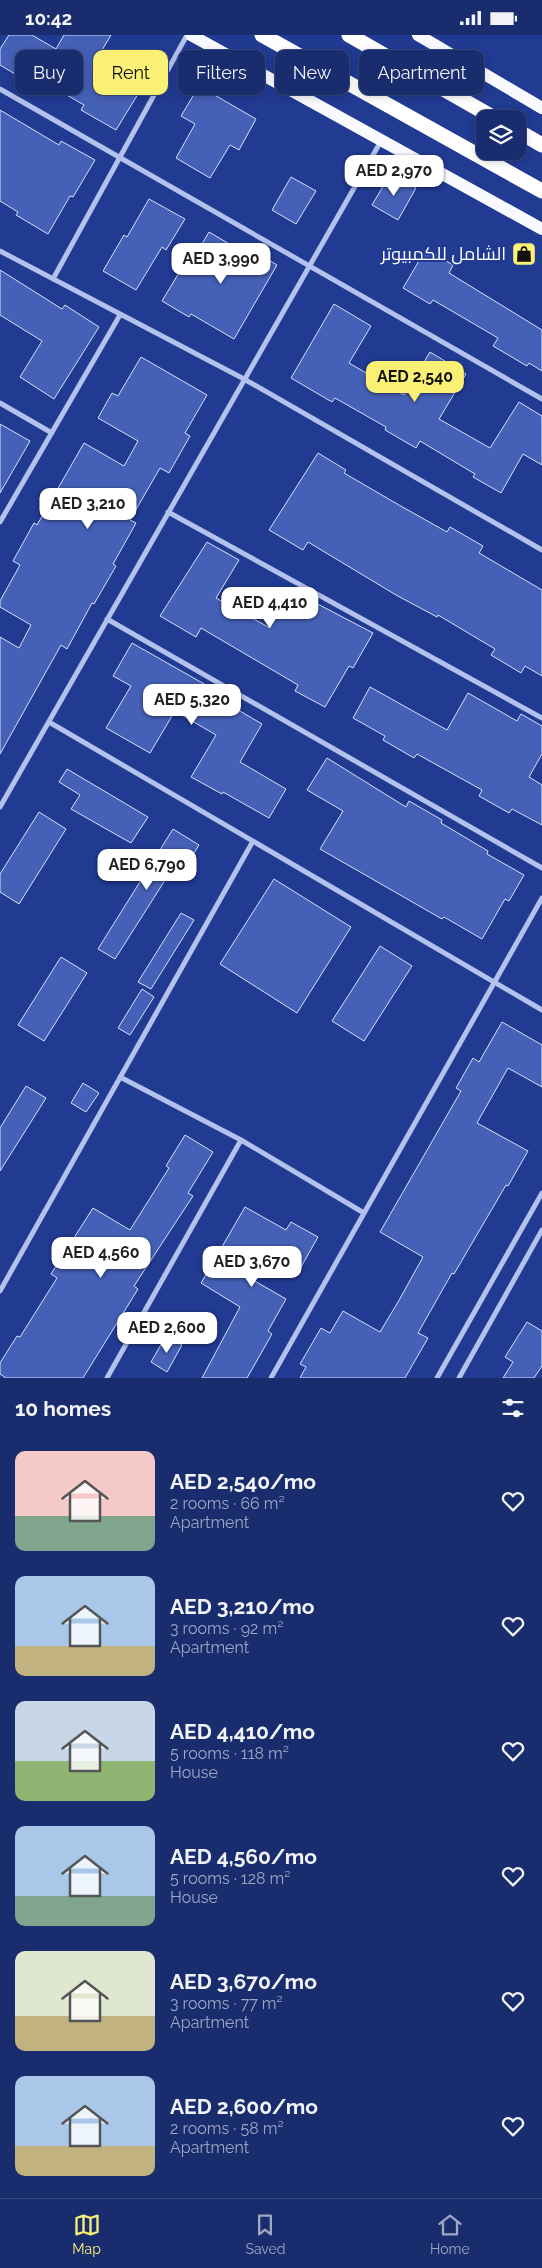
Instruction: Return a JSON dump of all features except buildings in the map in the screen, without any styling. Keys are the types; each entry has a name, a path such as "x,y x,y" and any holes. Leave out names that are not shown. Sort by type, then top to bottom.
{"highway":[{"path":"262,35 542,191"},
{"path":"349,35 480,110"},
{"path":"526,136 542,145"}],"main road":[{"path":"191,35 542,229"},
{"path":"418,35 542,108"}],"street":[{"path":"53,279 187,35"},
{"path":"0,89 542,399"},
{"path":"0,807 308,265 382,139"},
{"path":"0,251 244,379 542,550"},
{"path":"0,522 120,315"},
{"path":"0,403 52,433"},
{"path":"168,512 542,719"},
{"path":"107,619 542,868"},
{"path":"49,722 542,1010"},
{"path":"0,1291 253,841"},
{"path":"271,1378 542,898"},
{"path":"120,1077 241,1140 364,1213"},
{"path":"107,1378 241,1140"},
{"path":"437,1378 542,1193"},
{"path":"459,1378 542,1230"}],"place":[{"name":"الشامل للكمبيوتر","path":"524,254"}]}
